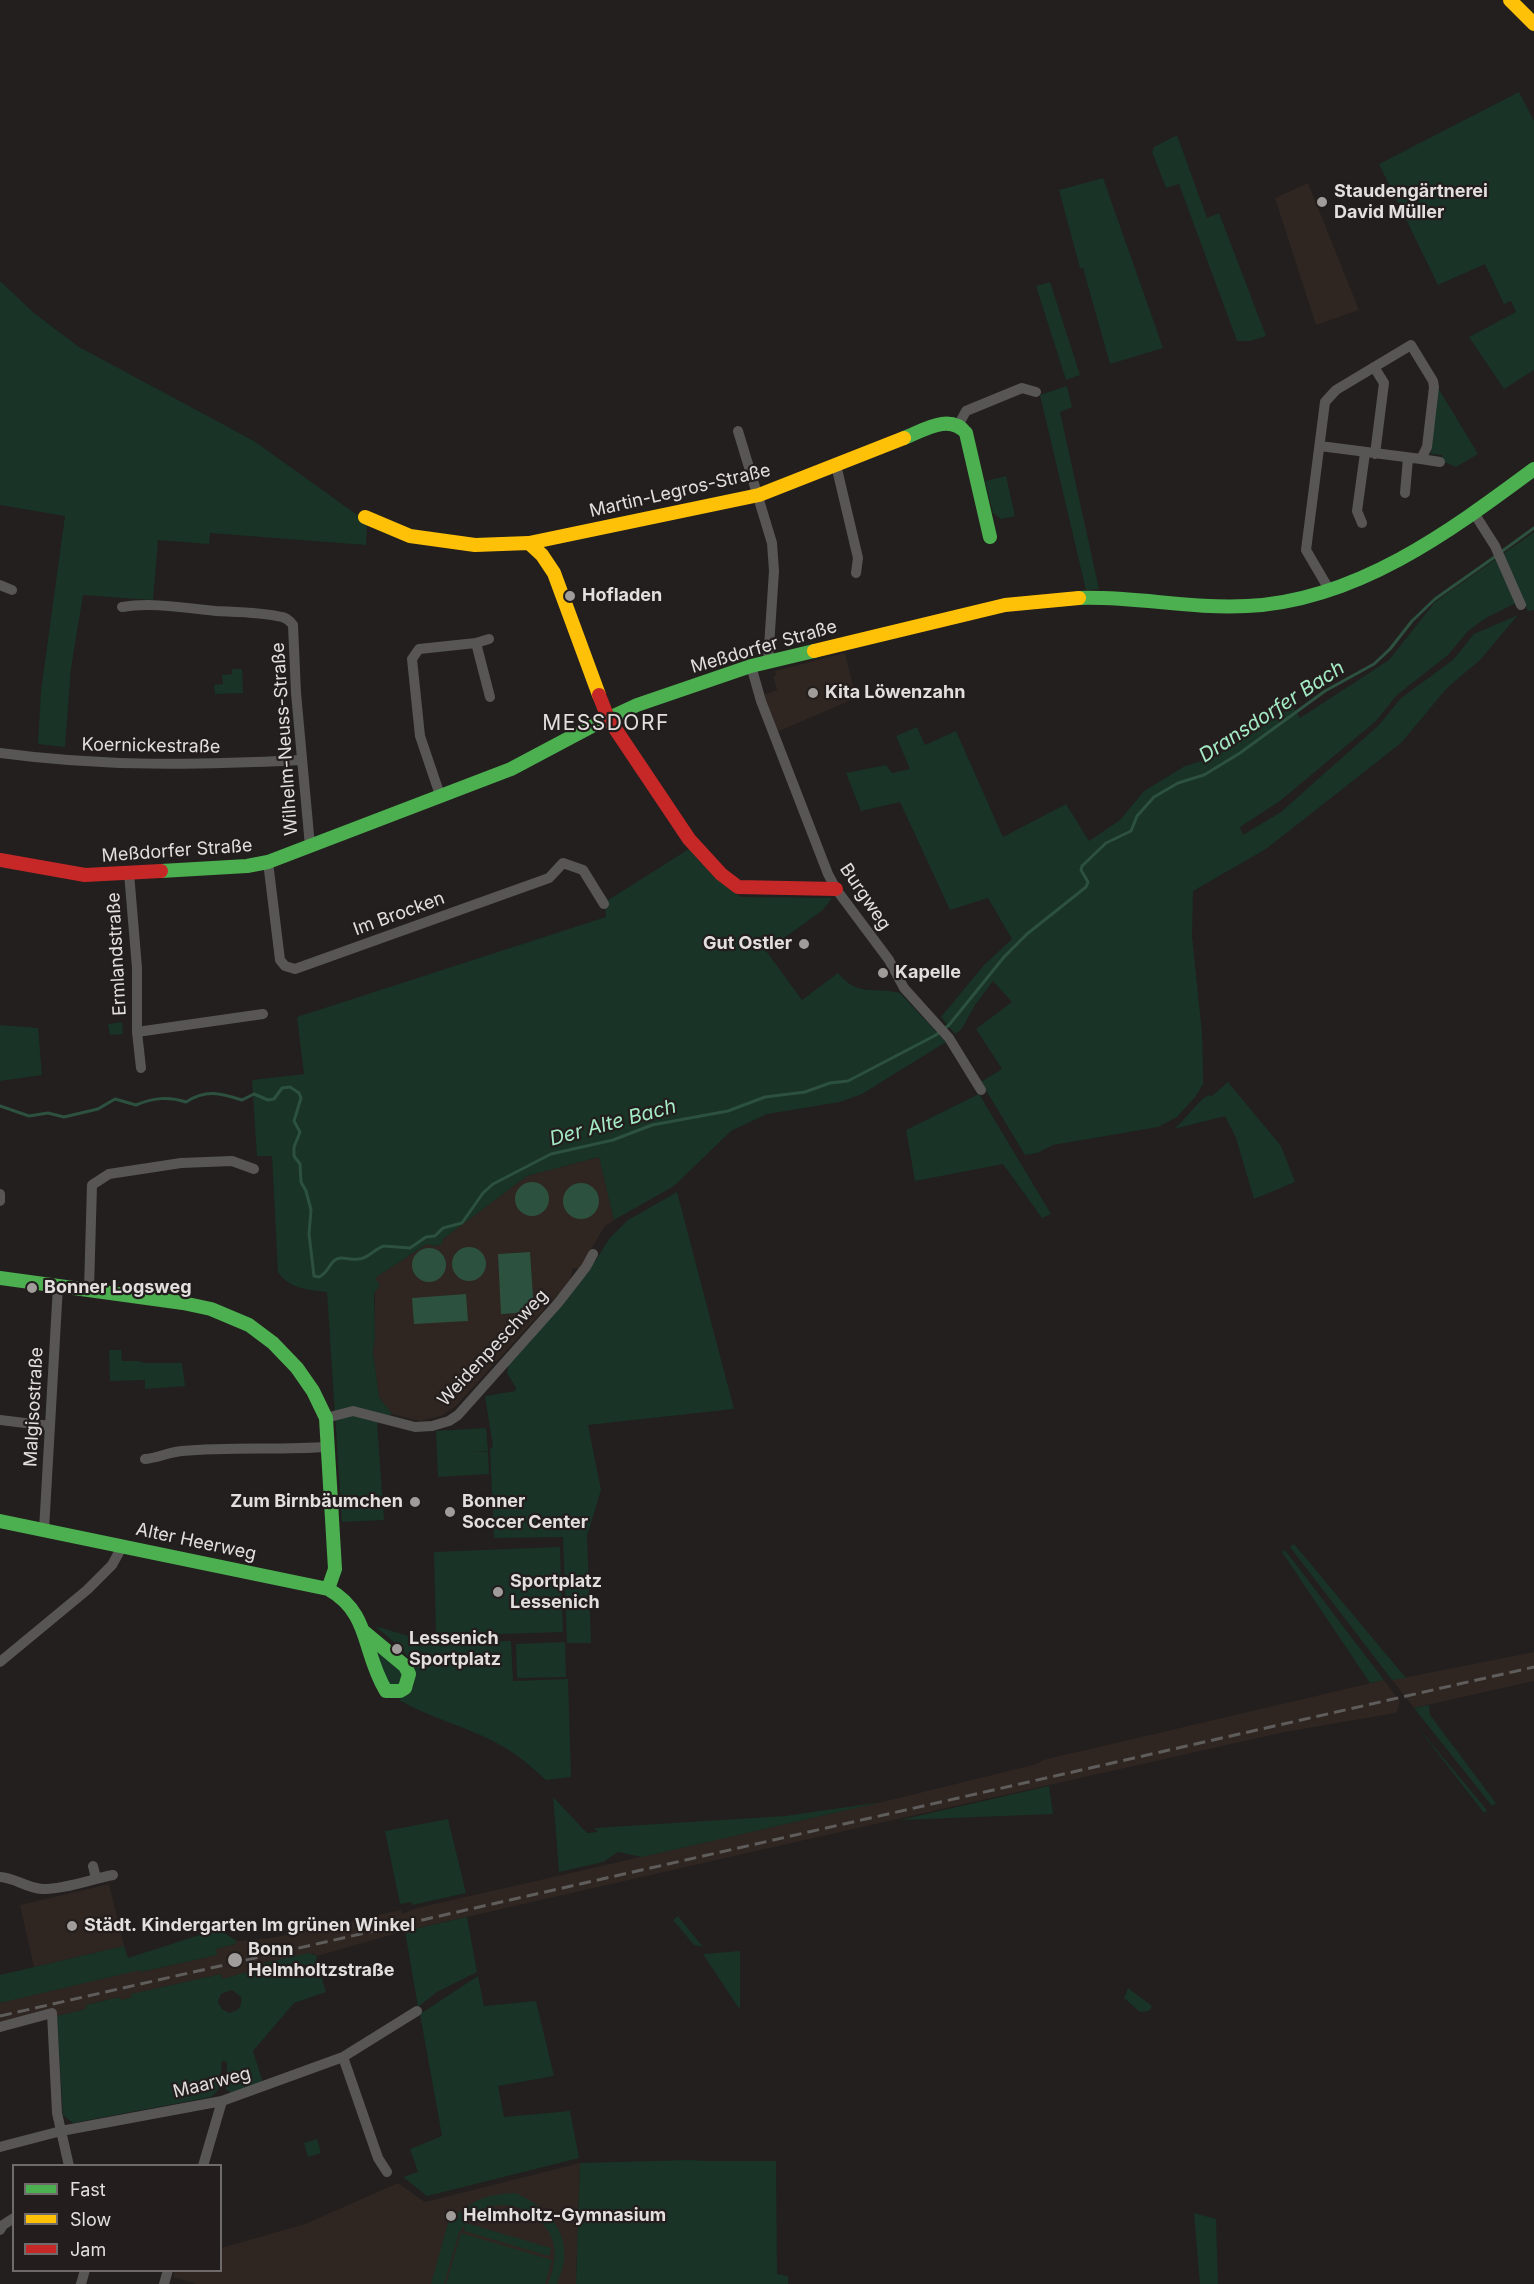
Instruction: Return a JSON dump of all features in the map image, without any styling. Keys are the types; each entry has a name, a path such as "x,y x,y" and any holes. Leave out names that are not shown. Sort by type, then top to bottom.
{"street":[{"path":"1510,0 1534,24"},
{"path":"1330,591 1306,550 1325,402 1336,390 1411,345 1434,387 1426,447 1421,459"},
{"path":"1362,523 1357,511 1384,383 1374,367"},
{"path":"990,537 966,433 959,424 966,411 1022,388 1036,392"},
{"name":"Martin-Legros-Straße","path":"365,517 410,536 475,545 529,543 759,495 939,424 951,422 959,424"},
{"path":"738,431 772,543 774,571 768,662"},
{"path":"1320,446 1440,462"},
{"path":"1405,493 1408,458"},
{"path":"836,465 858,558 856,573"},
{"name":"Meßdorfer Straße","path":"0,860 85,874 247,866 267,862 511,769 637,705 751,666 995,607 1037,600 1108,598 1218,605 1263,605 1330,591 1435,540 1534,470"},
{"path":"1474,513 1495,546 1521,605"},
{"path":"529,543 542,555 554,573 608,718 689,839 730,882 738,887 836,889"},
{"path":"0,585 12,590"},
{"name":"Wilhelm-Neuss-Straße","path":"122,607 168,607 242,613 288,619 293,625 310,846"},
{"path":"440,795 420,736 412,659 419,649 476,643 489,639"},
{"path":"476,643 490,697"},
{"name":"Burgweg","path":"751,666 761,701 828,874 836,889 889,960 904,988 949,1038 981,1090"},
{"name":"Koernickestraße","path":"0,753 96,763 164,765 302,760"},
{"name":"Im Brocken","path":"267,862 280,960 285,966 295,969 549,878 563,863 583,870 604,904"},
{"name":"Ermlandstraße","path":"129,873 137,969 137,1032 141,1068"},
{"name":"Ermlandstraße","path":"137,1032 263,1014"},
{"path":"89,1289 92,1185 109,1174 181,1163 232,1161 254,1169"},
{"path":"0,1194 0,1201"},
{"name":"Weidenpeschweg","path":"326,1418 353,1411 415,1427 432,1426 449,1421 458,1415 558,1303 586,1267 593,1254"},
{"path":"0,1278 89,1289 204,1308 229,1315 249,1325 273,1343 297,1368 313,1391 326,1418 335,1569 328,1589"},
{"name":"Malgisostraße","path":"44,1530 58,1286"},
{"path":"0,1420 50,1426"},
{"path":"145,1459 158,1458 179,1451 260,1447 328,1447"},
{"name":"Alter Heerweg","path":"0,1521 328,1589 340,1594 357,1612 363,1631"},
{"path":"0,1662 87,1590 112,1565 123,1545"},
{"path":"93,1866 96,1878"},
{"path":"0,1877 11,1878 39,1889 50,1889 113,1875"},
{"name":"Maarweg","path":"0,2147 61,2131 222,2101 343,2057 417,2011"},
{"path":"0,2026 52,2013 57,2113 69,2164"},
{"path":"343,2057 378,2158 387,2172"},
{"path":"203,2164 222,2101"},
{"path":"0,2230 12,2219"}],"shaded area":[{"path":"1519,92 1534,121 1534,370 1504,389 1469,337 1516,312 1511,301 1504,304 1485,264 1438,285 1379,164"},
{"path":"1177,135 1207,218 1219,213 1266,336 1250,341 1237,341 1179,184 1166,188 1152,152 1154,147"},
{"path":"1103,178 1163,348 1110,364 1059,190"},
{"path":"1308,183 1359,310 1316,325 1275,198"},
{"path":"0,281 34,313 79,347 254,441 367,522 366,545 210,533 209,544 158,540 153,600 83,595 71,668 65,747 38,744 41,691 65,516 0,505"},
{"path":"1050,282 1080,375 1066,380 1036,286"},
{"path":"1067,386 1072,407 1060,412 1099,589 1086,590 1040,395"},
{"path":"1437,386 1478,454 1456,467 1442,461 1442,455 1431,454"},
{"path":"1006,476 1015,516 1001,519 993,513 985,481"},
{"path":"1534,532 1534,610 1528,611 1522,600 1486,618 1468,631 1448,655 1397,695 1376,721 1280,801 1240,827 1243,835 1281,812 1379,725 1401,698 1453,660 1474,634 1518,615 1480,660 1447,688 1401,743 1266,849 1193,891 1192,936 1202,1033 1203,1073 1203,1084 1196,1096 1177,1117 1158,1127 1053,1145 1037,1153 1025,1155 981,1082 1002,1069 976,1029 1012,1002 993,981 975,1005 961,1030 955,1034 941,1017 984,965 1012,939 988,898 950,910 900,802 861,811 846,773 886,765 892,773 910,769 896,736 917,727 925,745 956,731 1003,837 1066,804 1089,841 1120,820 1144,791 1185,766 1215,757 1292,705 1300,718 1389,660 1435,602"},
{"name":"Kita Löwenzahn","path":"845,653 856,698 777,732 763,695 777,690 773,676 776,675 775,671"},
{"path":"232,669 242,669 243,693 215,694 214,685 223,684 222,675 232,674"},
{"path":"689,849 727,887 741,897 832,898 823,910 766,951 802,1000 838,973 853,986 867,990 900,993 946,1042 862,1094 840,1102 767,1114 731,1131 674,1186 614,1220 599,1157 527,1176 443,1239 442,1244 434,1246 427,1244 375,1278 380,1285 374,1294 373,1352 379,1397 392,1414 377,1422 384,1520 342,1522 327,1292 294,1285 278,1272 272,1156 257,1156 252,1080 304,1074 297,1017 606,917 605,902"},
{"path":"122,1022 123,1034 110,1035 108,1024"},
{"path":"0,1025 38,1028 42,1075 0,1081"},
{"path":"1228,1082 1281,1146 1295,1182 1254,1199 1236,1138 1225,1116 1174,1129 1203,1099 1208,1095 1212,1096"},
{"path":"979,1094 1051,1214 1042,1218 1003,1164 915,1181 906,1130"},
{"path":"599,1157 614,1220 605,1226 579,1269 573,1268 570,1281 456,1406 441,1416 420,1421 392,1414 379,1397 373,1352 375,1278 427,1244 434,1246 442,1244 443,1239 527,1176"},
{"path":"532,1182 544,1187 549,1199 544,1211 532,1216 520,1211 515,1199 520,1187"},
{"path":"581,1183 594,1188 599,1201 594,1214 581,1219 568,1214 563,1201 568,1188"},
{"path":"677,1192 734,1409 588,1425 601,1490 587,1536 591,1643 567,1643 563,1537 494,1538 490,1448 493,1447 485,1396 515,1391 516,1388 507,1373 509,1363 563,1302 596,1260 609,1239 628,1220"},
{"path":"469,1247 481,1252 486,1264 481,1276 469,1281 457,1276 452,1264 457,1252"},
{"path":"429,1248 441,1253 446,1265 441,1277 429,1282 417,1277 412,1265 417,1253"},
{"path":"530,1252 534,1312 501,1314 498,1254"},
{"path":"466,1294 468,1321 414,1324 412,1298"},
{"path":"109,1350 121,1350 122,1361 182,1363 185,1386 145,1389 145,1380 110,1381"},
{"path":"486,1428 488,1451 472,1452 488,1452 489,1474 438,1477 436,1431"},
{"path":"1294,1544 1406,1678 1392,1680 1290,1547"},
{"name":"Sportplatz Lessenich","path":"560,1547 563,1632 436,1636 434,1552"},
{"path":"1285,1550 1384,1680 1370,1683 1282,1552"},
{"path":"375,1626 432,1643 511,1641 513,1681 568,1679 571,1777 546,1780 502,1746 399,1700 414,1686 413,1667 404,1652"},
{"path":"565,1642 566,1677 517,1678 516,1644"},
{"path":"372,1648 402,1672 400,1684 389,1686"},
{"path":"1534,1652 1534,1681 1414,1708 1392,1680"},
{"path":"1384,1680 1400,1702 1396,1713 1285,1732 405,1931 317,1956 313,1953 263,1963 263,1966 223,1980 221,1974 132,1994 132,1997 120,2000 119,1997 86,2005 86,2009 57,2016 0,2022 0,2003 141,1969 142,1972 216,1955 215,1949 235,1944 237,1941 271,1938 401,1910 402,1914 417,1908 882,1802 1037,1764 1043,1760"},
{"path":"1429,1705 1430,1715 1496,1803 1492,1806 1414,1708"},
{"path":"1415,1724 1487,1810 1484,1813"},
{"path":"1049,1786 1053,1814 900,1820"},
{"path":"553,1797 587,1833 598,1832 594,1828 785,1816 882,1802 642,1857 618,1852 603,1862 559,1872"},
{"path":"448,1819 466,1893 412,1905 411,1902 400,1904 385,1831"},
{"name":"Städt. Kindergarten Im grünen Winkel","path":"109,1884 124,1946 34,1967 20,1905"},
{"path":"678,1916 703,1947 694,1945 673,1920"},
{"path":"467,1917 477,1972 437,1992 418,2007 405,1931"},
{"path":"218,1929 237,1941 235,1944 216,1949 217,1955 141,1972 140,1970 0,2003 0,1975 124,1946 128,1958"},
{"path":"740,1951 740,2010 703,1954"},
{"path":"309,1953 317,1956 316,1960 326,1992 294,2003 253,2051 263,2083 232,2094 226,2089 227,2062 222,2061 218,2090 211,2097 73,2123 63,2115 57,2016 86,2009 86,2005 120,1997 121,2000 132,1997 131,1994 221,1974 223,1979 263,1967 263,1963","holes":["232,1990 241,1997 239,2008 229,2013 222,2009 218,2002 221,1994"]},
{"path":"478,1976 484,2006 536,2001 554,2076 498,2086 504,2117 570,2111 579,2158 427,2196 403,2177 418,2172 410,2149 442,2136 420,2014"},
{"path":"1128,1988 1152,2006 1149,2011 1140,2012 1124,1998"},
{"path":"317,2139 321,2153 308,2157 304,2143"},
{"path":"689,2160 776,2161 777,2274 788,2276 788,2284 576,2284 580,2163"},
{"name":"Helmholtz-Gymnasium","path":"580,2163 576,2284 196,2284 173,2277 175,2272 222,2272 222,2248 305,2224 398,2183 425,2202"},
{"path":"515,2193 544,2211 558,2228 564,2249 563,2264 557,2284 548,2284 554,2257 554,2247 549,2233 530,2213 517,2207 503,2205 489,2207 477,2213 466,2223 551,2248 549,2256 464,2231 465,2224 459,2233 444,2284 431,2284 451,2212 459,2213 485,2198"},
{"path":"1194,2213 1216,2219 1218,2284 1200,2284"},
{"path":"461,2233 552,2260 545,2284 446,2284"}],"waterway":[{"name":"Dransdorfer Bach","path":"1501,552 1534,528"},
{"name":"Der Alte Bach","path":"0,1106 29,1116 48,1113 64,1117 98,1109 115,1099 136,1105 161,1099 186,1102 200,1095 213,1093 242,1100 254,1094 268,1100 274,1099 282,1088 290,1087 299,1093 301,1098 294,1121 300,1132 294,1147 294,1156 300,1164 301,1182 311,1210 309,1234 314,1276 322,1275 337,1259 363,1258 384,1246 410,1248 426,1237 435,1236 443,1228 462,1223 483,1193 493,1184 551,1154 613,1140 652,1125 728,1111 765,1097 805,1092 830,1083 848,1081 936,1035 949,1025 1004,957 1027,934 1086,887 1088,882 1081,870 1082,866 1106,843 1131,831 1137,816 1154,797 1178,783 1204,775 1240,753 1325,691 1374,664 1435,599 1496,556"}],"railway":[{"path":"0,2016 1534,1667"}],"traffic: fast":[{"path":"904,438 936,425 945,424 960,427 966,433 990,537"},
{"path":"1079,598 1205,606 1247,606 1287,601 1326,591 1363,577 1435,539 1534,469"},
{"path":"161,871 247,866 268,862 511,769 637,705 751,666 814,651"},
{"path":"0,1278 183,1303 211,1309 249,1325 273,1343 297,1368 313,1391 326,1418 335,1569 328,1589"},
{"path":"0,1521 328,1589 342,1599 359,1622 378,1676 386,1691 400,1691 405,1688 409,1674 405,1666 363,1631"}],"traffic: slow":[{"path":"1510,0 1534,24"},
{"path":"529,543 759,495 904,438"},
{"path":"365,517 410,536 475,545 529,543 542,555 554,573 599,695"},
{"path":"814,651 1005,605 1079,598"}],"traffic: jam":[{"path":"599,695 608,718 689,839 721,874 738,887 836,889"},
{"path":"0,860 85,875 161,871"}],"place":[{"name":"Staudengärtnerei David Müller","path":"1322,202"},
{"name":"Hofladen","path":"570,596"},
{"name":"Kita Löwenzahn","path":"813,693"},
{"name":"Gut Ostler","path":"804,944"},
{"name":"Kapelle","path":"883,973"},
{"name":"Bonner Logsweg","path":"32,1288"},
{"name":"Zum Birnbäumchen","path":"415,1502"},
{"name":"Bonner Soccer Center","path":"450,1512"},
{"name":"Sportplatz Lessenich","path":"498,1592"},
{"name":"Lessenich Sportplatz","path":"397,1649"},
{"name":"Städt. Kindergarten Im grünen Winkel","path":"72,1926"},
{"name":"Bonn Helmholtzstraße","path":"235,1960"},
{"name":"Helmholtz-Gymnasium","path":"451,2216"}],"district":[{"name":"MESSDORF","path":"606,724"}]}
